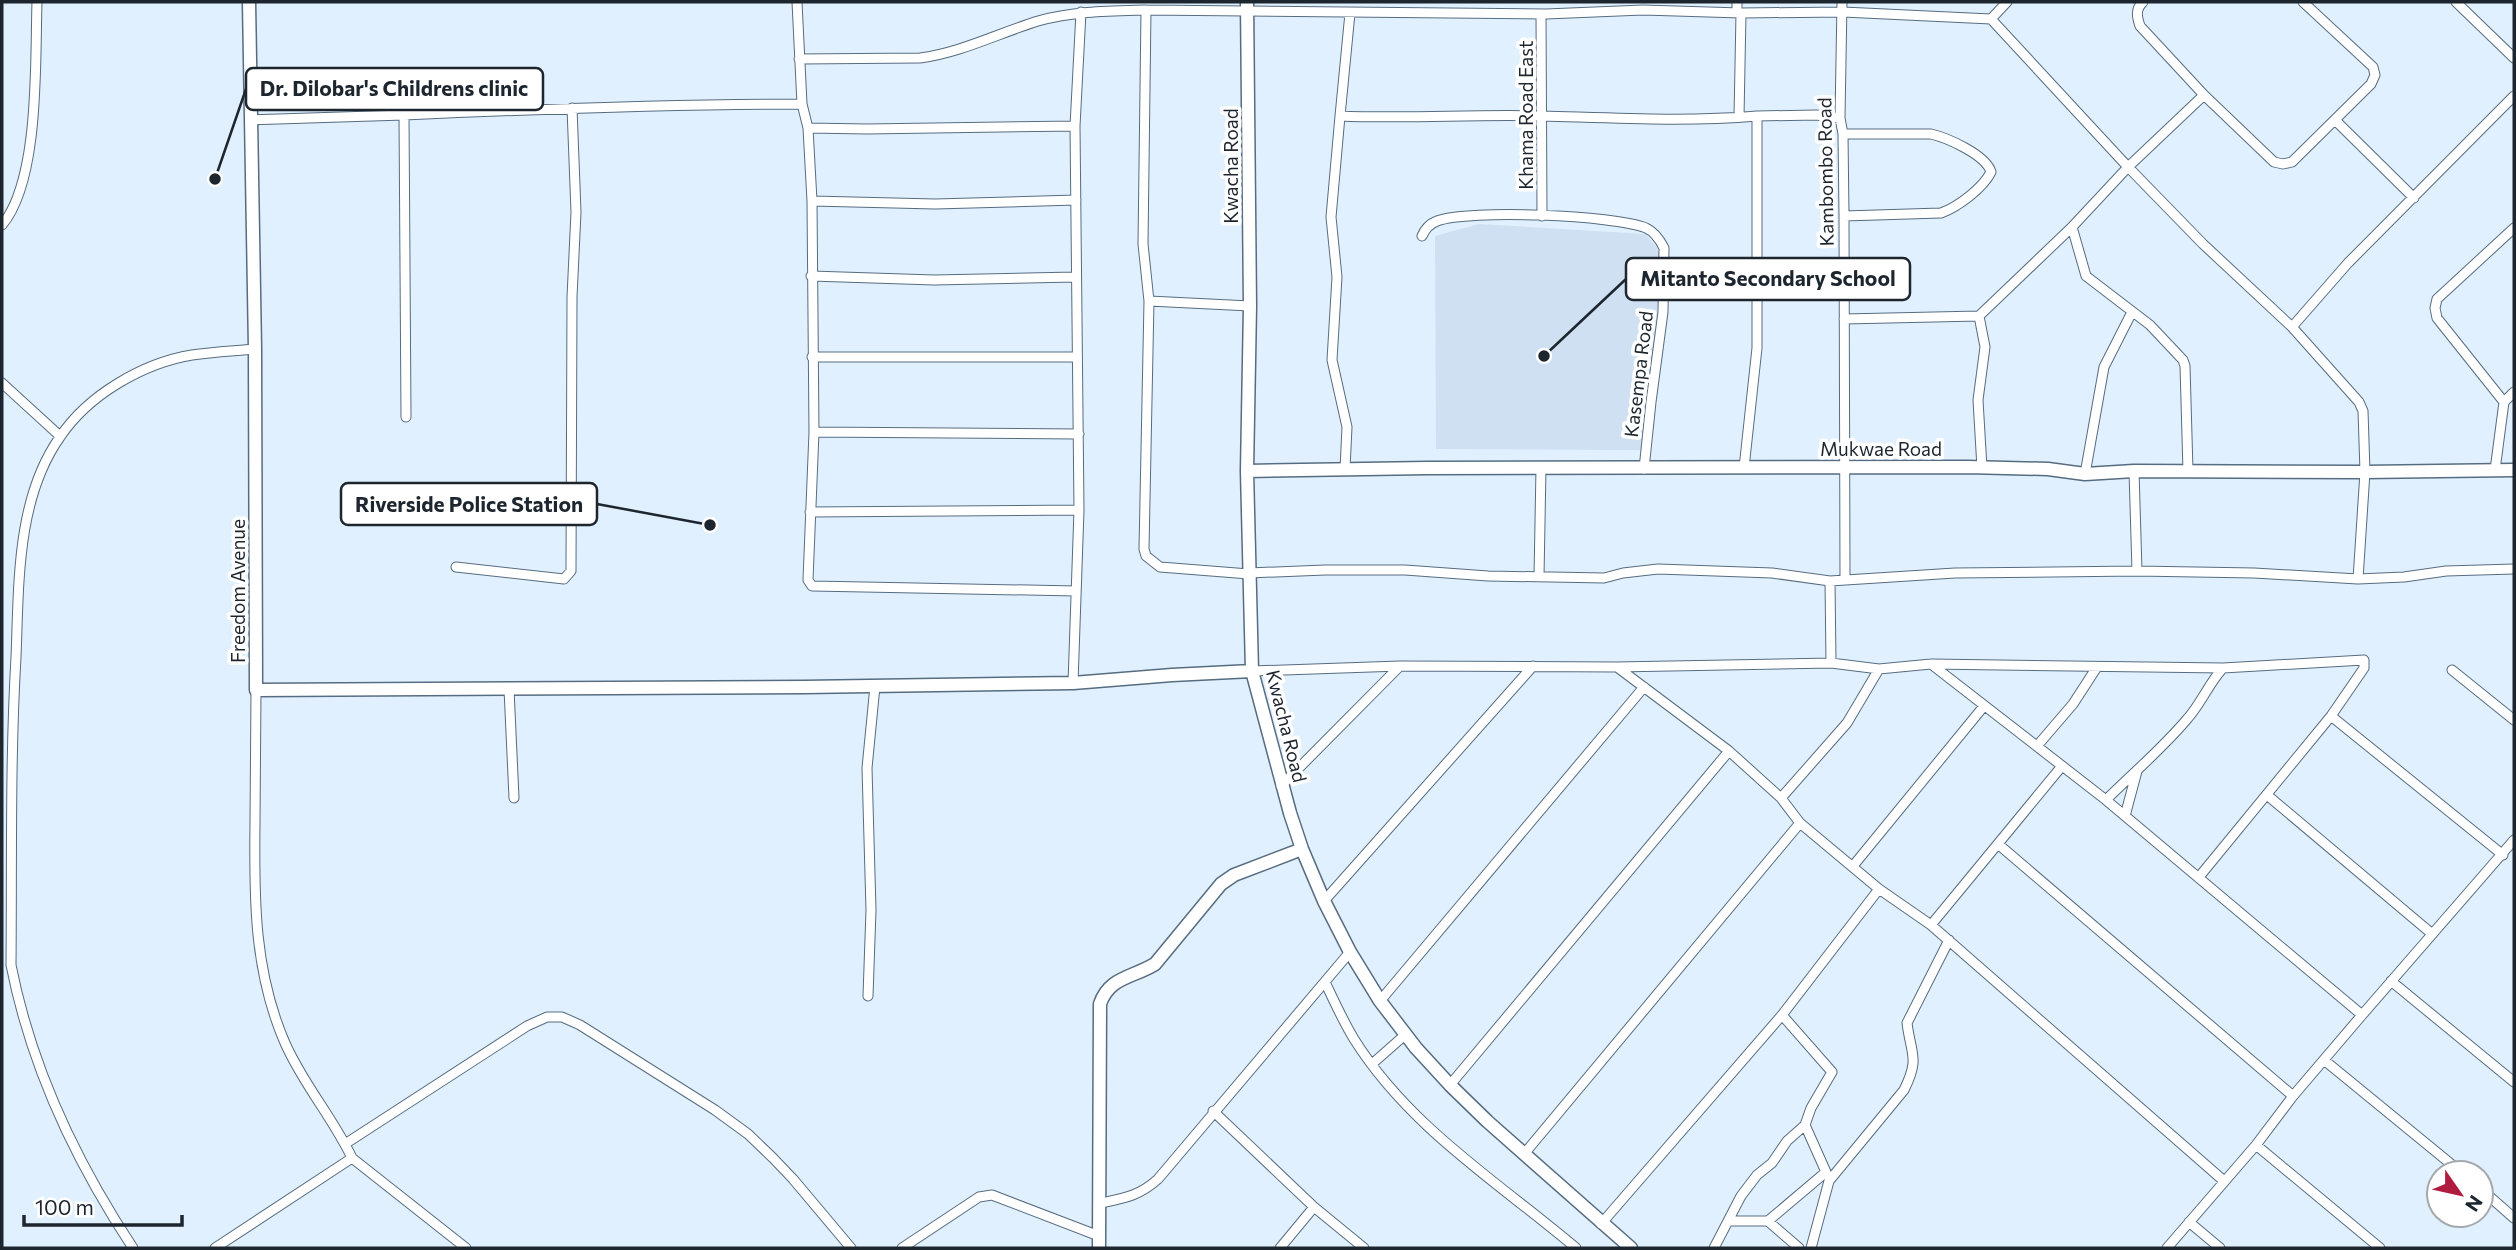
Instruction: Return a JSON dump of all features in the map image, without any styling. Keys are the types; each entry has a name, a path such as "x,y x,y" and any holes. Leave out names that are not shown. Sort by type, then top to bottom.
{"main road":[{"name":"Freedom Avenue","path":"249,2 256,349 256,690"},
{"name":"Kwacha Road","path":"1248,7 1250,306 1247,471 1252,671 1281,786 1301,849 1324,901 1350,952 1380,1001 1450,1085 1601,1224 1631,1248"},
{"name":"Mukwae Road","path":"1247,471 1845,467 2048,469 2085,474 2134,471 2514,470"},
{"path":"256,690 1073,683 1172,674 1252,671"},
{"path":"1099,1242 1100,1004 1104,992 1113,983 1154,964 1221,884 1234,875 1301,849"}],"street":[{"path":"2,225 21,184 33,128 37,2"},
{"path":"797,2 802,104 808,128 811,201 814,432 808,580 812,586 1076,592"},
{"name":"Khama Road East","path":"1542,216 1546,2"},
{"path":"1737,2 1739,117"},
{"path":"1991,19 2007,2"},
{"path":"2143,2 2139,5 2137,16 2140,26 2204,95 2274,162 2283,164 2292,162 2371,84 2375,75 2372,66 2306,3"},
{"path":"2456,2 2514,58"},
{"path":"799,59 920,58 939,55 1040,21 1081,12 1248,7 1350,13 1544,14 1643,10 1739,13 1842,7 1991,19 2128,167 2203,244 2292,327 2359,402 2363,411 2365,472 2358,579"},
{"name":"Kambombo Road","path":"1842,7 1840,118 1843,134 1844,216 1845,580"},
{"path":"1146,10 1143,244 1149,301 1146,556 1160,567 1249,573 1405,570 1539,578 1604,578 1658,569 1772,573 1830,581 1955,573 2137,571 2254,573 2358,579 2404,577 2446,571 2514,569"},
{"path":"1073,683 1079,510 1075,126 1081,12"},
{"path":"1345,469 1347,427 1332,360 1337,277 1331,217 1350,13"},
{"path":"1843,319 1979,316 2072,228 2128,167 2204,95"},
{"path":"2292,327 2348,263 2514,96"},
{"path":"250,120 503,109 802,104"},
{"path":"456,567 564,579 571,571 572,297 576,212 572,108"},
{"path":"404,115 406,418"},
{"path":"1340,116 1673,119 1816,115 1840,118"},
{"path":"1744,468 1757,348 1757,116"},
{"path":"2335,120 2414,198"},
{"path":"808,128 1075,126"},
{"path":"1843,134 1931,134 1944,137 1983,159 1991,172 1970,194 1950,210 1941,213 1844,216"},
{"path":"811,201 935,204 1076,200"},
{"name":"Kasempa Road","path":"1422,236 1427,227 1437,221 1471,217 1575,216 1650,229 1664,248 1662,323 1644,469"},
{"path":"2072,228 2086,276 2150,325 2180,354 2185,366 2188,471"},
{"path":"2504,402 2437,318 2435,308 2437,299 2514,228"},
{"path":"811,276 934,280 1075,277"},
{"path":"1149,301 1250,306"},
{"path":"2085,474 2104,367 2132,312"},
{"path":"1979,316 1984,347 1978,400 1982,468"},
{"path":"133,1248 72,1147 39,1070 6,964 13,712 21,558 28,515 37,485 60,436 83,411 134,375 163,363 191,355 256,349"},
{"path":"811,357 1077,357"},
{"path":"2,383 60,436"},
{"path":"2495,470 2504,402 2514,392"},
{"path":"814,432 1079,435"},
{"path":"1539,578 1541,468"},
{"path":"2134,471 2137,571"},
{"path":"810,512 1079,510"},
{"path":"1830,581 1831,663"},
{"path":"1252,671 1400,666 1616,667 1831,663 1879,669 1931,664 2223,668 2364,660 2364,668 2331,716 2199,877"},
{"path":"1931,664 2106,800 2361,1015"},
{"path":"1281,786 1400,666"},
{"path":"1324,901 1534,666"},
{"path":"1616,667 1729,751 1781,798 1800,823 1879,889 1949,940 2224,1181"},
{"path":"2037,746 2073,704 2097,667"},
{"path":"2106,800 2188,719 2223,668"},
{"path":"1781,798 1847,723 1879,669"},
{"path":"2452,670 2514,720"},
{"path":"868,996 871,898 867,768 875,686"},
{"path":"1380,1001 1644,687"},
{"path":"509,689 514,798"},
{"name":"Freedom Avenue","path":"256,690 254,901 258,947 269,994 285,1041 299,1070 352,1158 466,1248"},
{"path":"1853,866 1984,706"},
{"path":"2331,716 2503,855"},
{"path":"1450,1085 1729,751"},
{"path":"1931,925 2062,766"},
{"path":"2125,816 2137,769"},
{"path":"2267,795 2431,933"},
{"path":"1524,1154 1800,823"},
{"path":"2167,1248 2256,1145 2361,1015 2514,840"},
{"path":"1998,845 2293,1096"},
{"path":"1601,1224 1782,1015 1879,889"},
{"path":"1730,1221 1768,1221 1826,1178 1904,1090 1913,1073 1915,1055 1906,1023 1949,940"},
{"path":"1101,1203 1132,1196 1158,1179 1350,952"},
{"path":"2391,981 2514,1082"},
{"path":"1325,982 1354,1038 1408,1106 1447,1144 1576,1248"},
{"path":"1714,1248 1741,1196 1757,1175 1772,1163 1787,1142 1805,1125 1811,1108 1832,1072 1782,1015"},
{"path":"345,1143 527,1026 547,1017 562,1017 605,1039 748,1134 793,1179 851,1248"},
{"path":"1372,1064 1406,1034"},
{"path":"2325,1059 2445,1159"},
{"path":"1213,1111 1314,1207 1364,1248"},
{"path":"1805,1125 1826,1172 1811,1248"},
{"path":"2256,1145 2380,1248"},
{"path":"215,1248 352,1158"},
{"path":"902,1248 979,1197 992,1195 1099,1242"},
{"path":"2495,1201 2514,1218"},
{"path":"1280,1248 1314,1207"},
{"path":"1768,1221 1799,1248"},
{"path":"2189,1222 2220,1248"}],"shaded area":[{"path":"1479,224 1645,234 1657,248 1662,263 1643,450 1436,449 1435,236"}],"place":[{"name":"Dr. Dilobar's Childrens clinic","path":"215,179"},
{"name":"Mitanto Secondary School","path":"1544,356"},
{"name":"Riverside Police Station","path":"710,525"}]}
